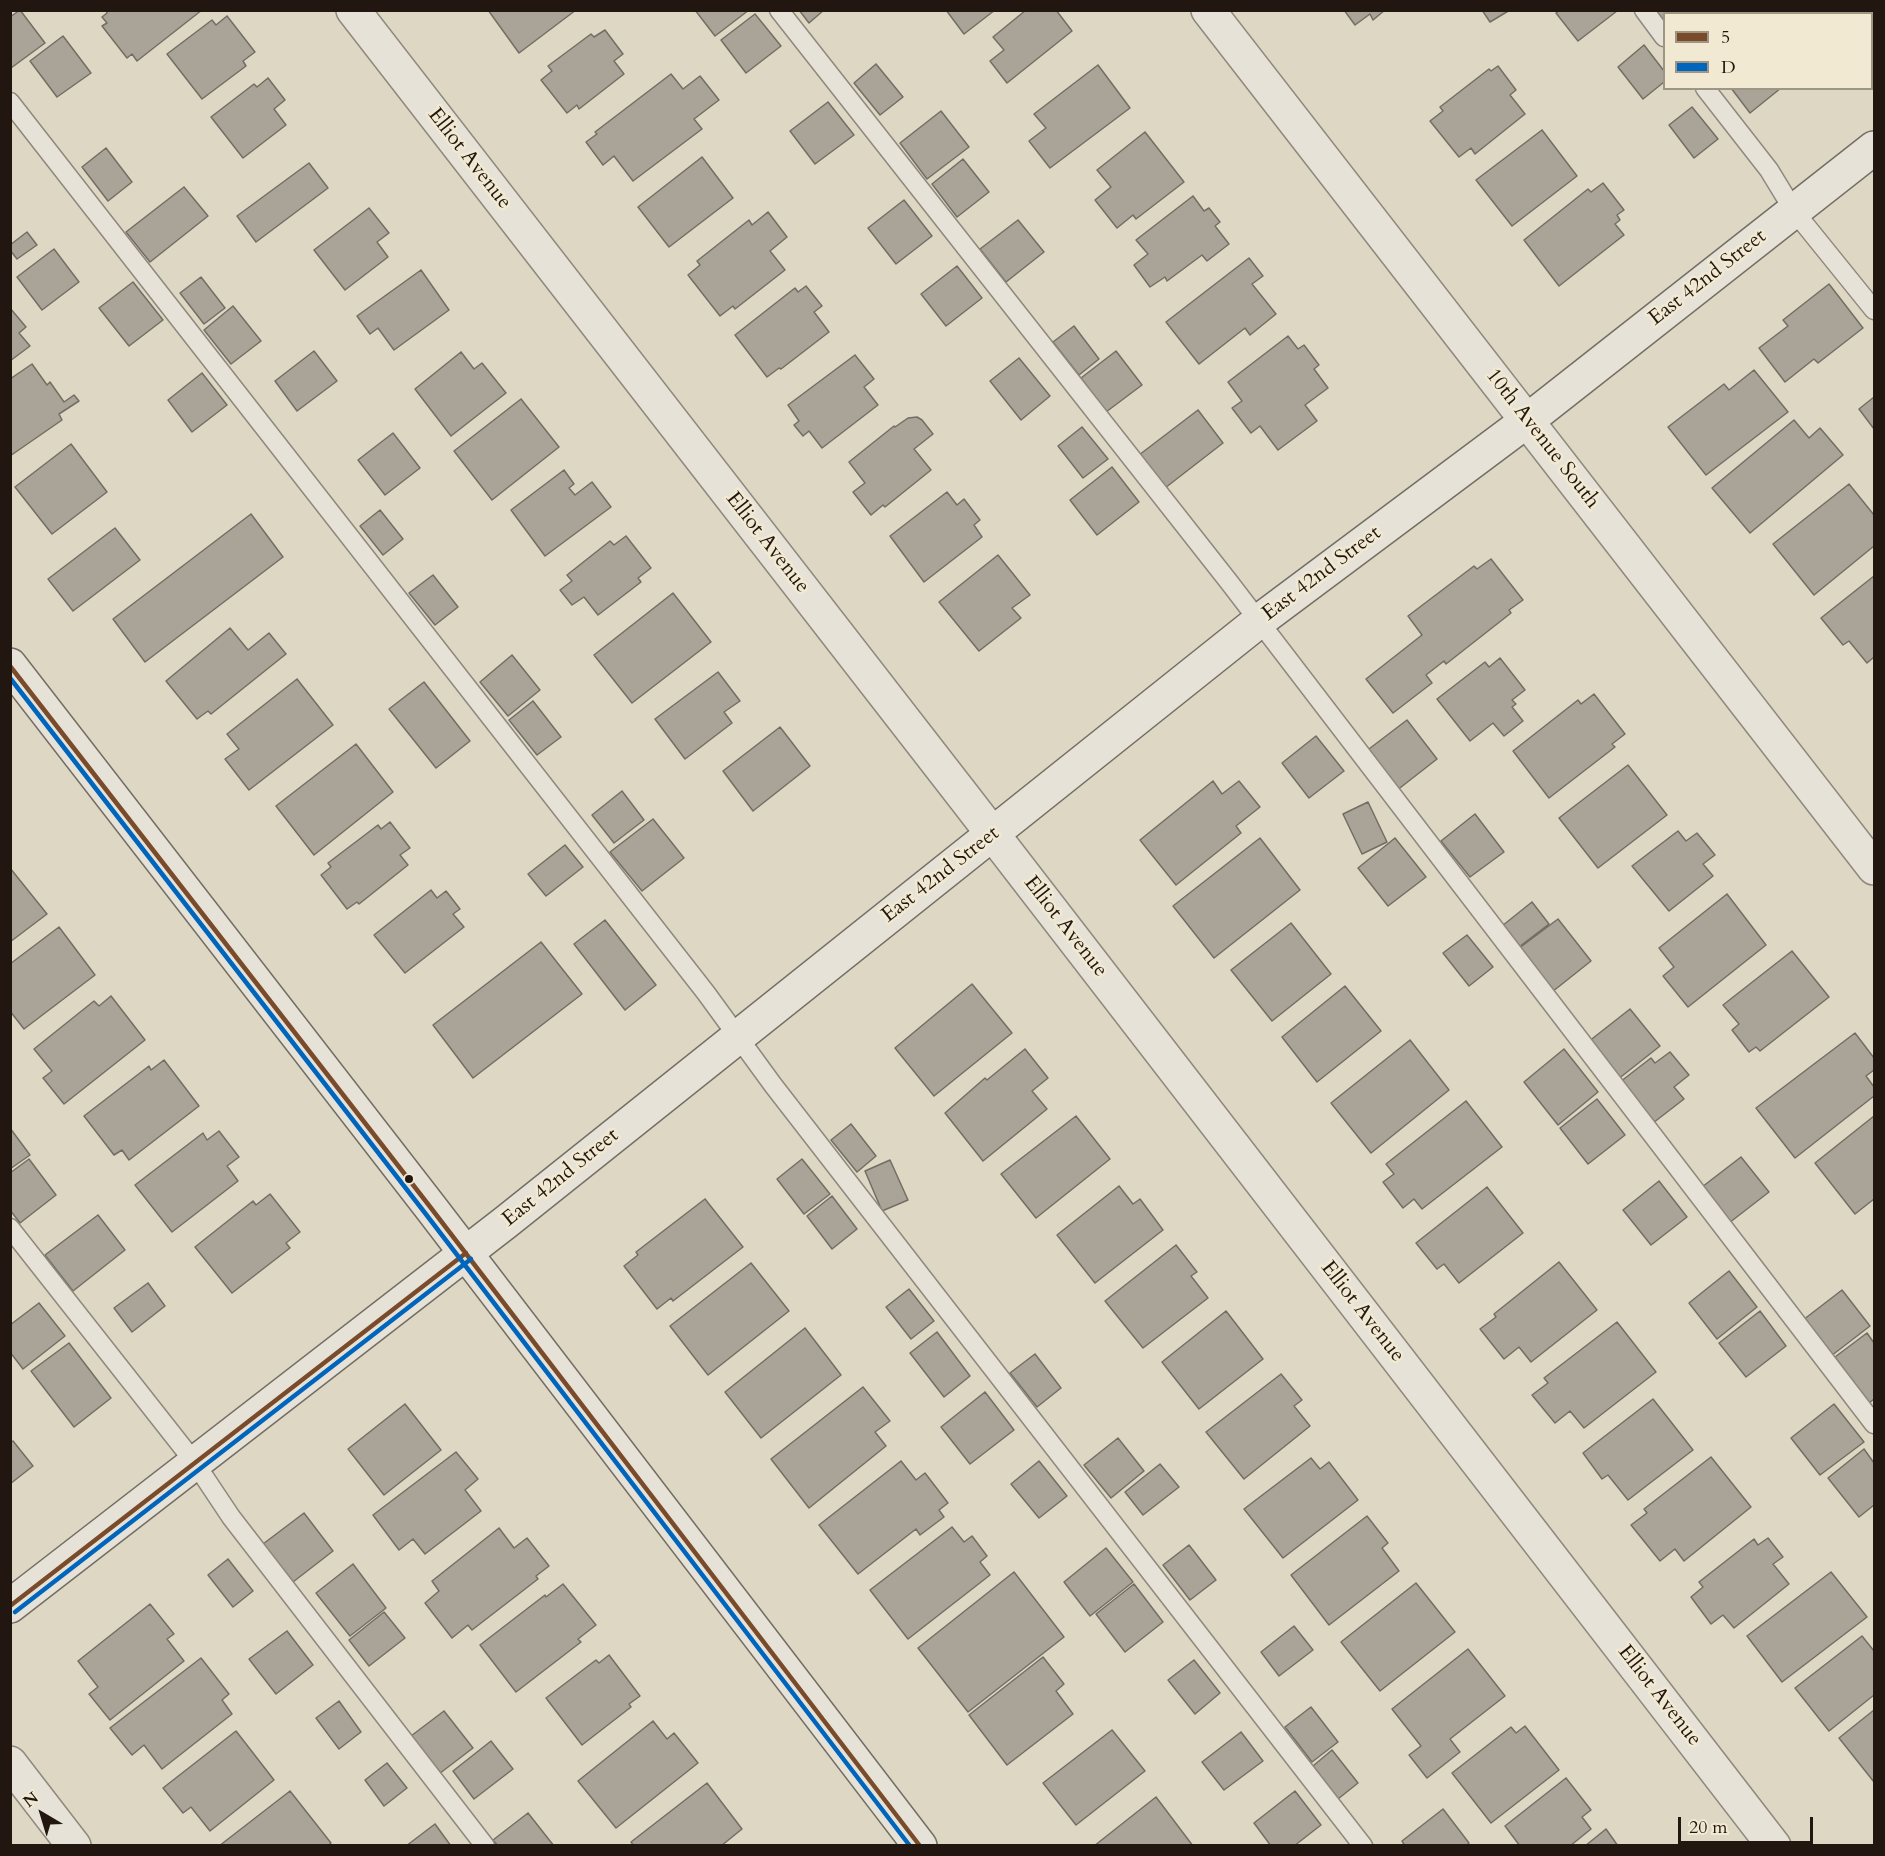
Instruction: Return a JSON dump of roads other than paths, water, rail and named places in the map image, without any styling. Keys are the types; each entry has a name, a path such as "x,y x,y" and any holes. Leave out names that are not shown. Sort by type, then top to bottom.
{"street":[{"name":"Elliot Avenue","path":"353,10 1774,1845"},
{"name":"10th Avenue South","path":"1208,10 1875,868"},
{"name":"East 42nd Street","path":"10,1606 466,1253 1259,621 1528,420 1875,148"},
{"path":"10,665 466,1253 920,1845"},
{"path":"10,1763 74,1845"}],"lane":[{"path":"779,10 1259,621 1875,1424"},
{"path":"1644,10 1663,34"},
{"path":"1707,90 1769,170 1794,211 1875,310"},
{"path":"10,102 699,984 737,1038 1363,1845"},
{"path":"10,1228 195,1463 231,1517 485,1845"}]}
